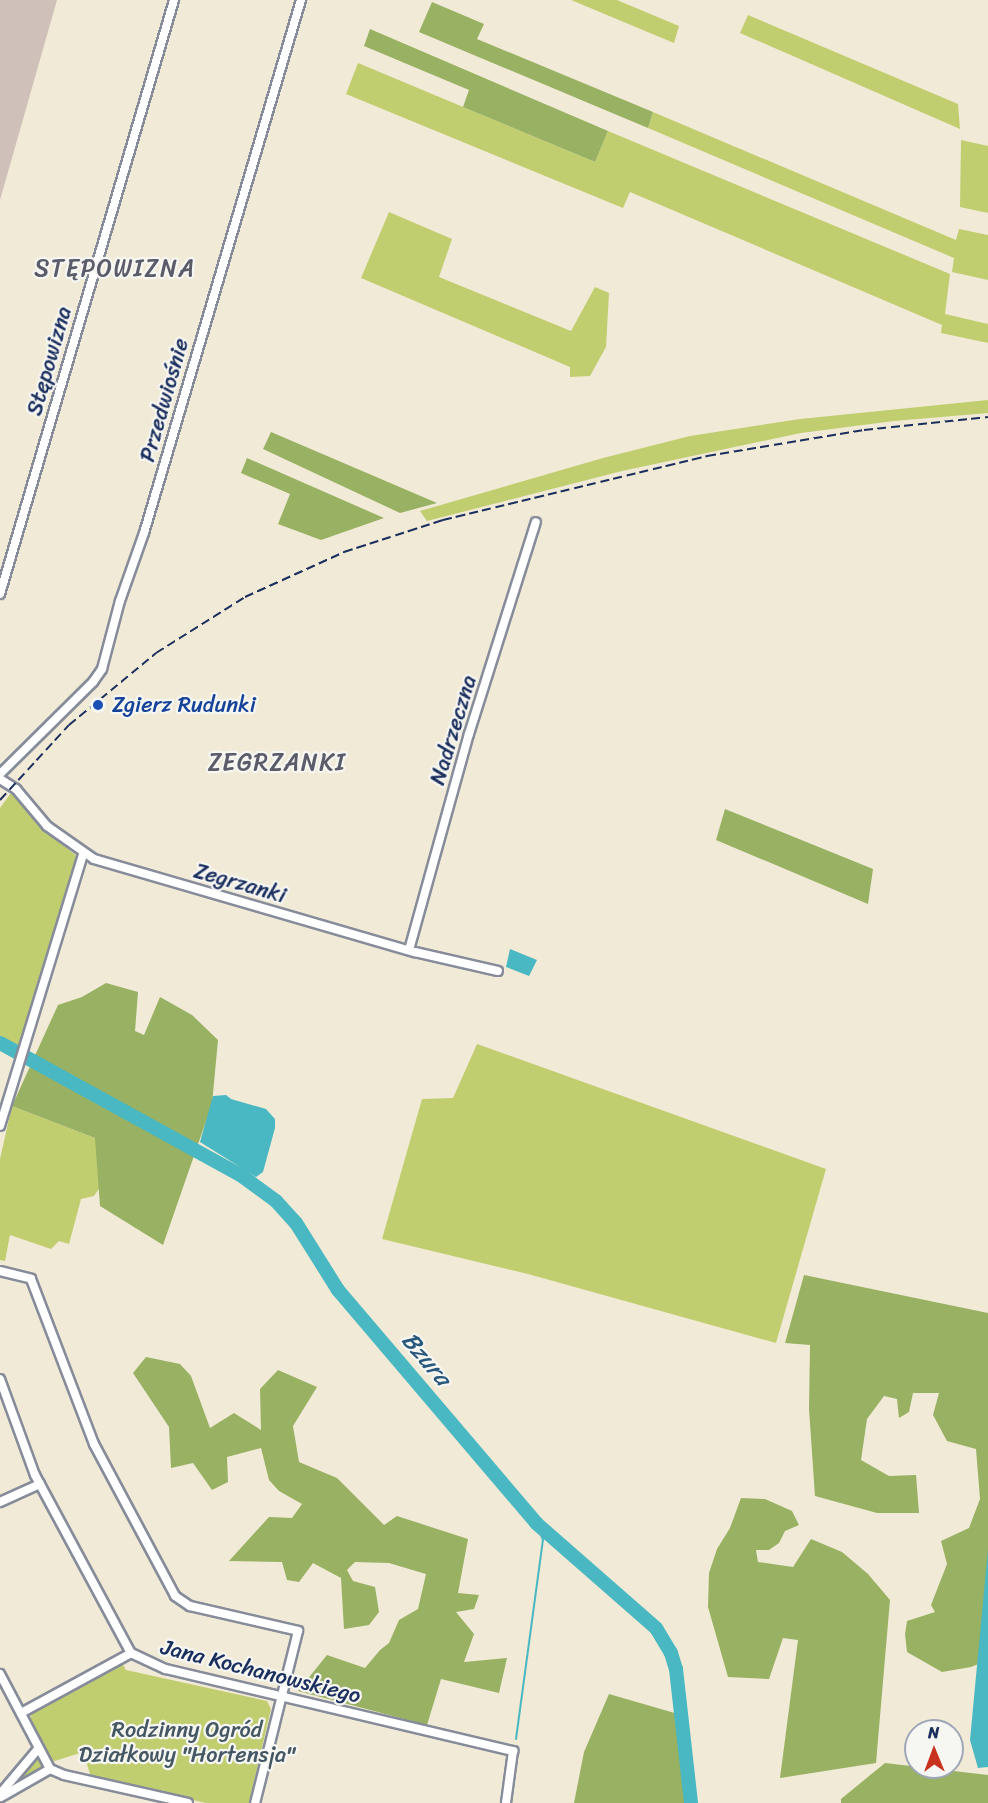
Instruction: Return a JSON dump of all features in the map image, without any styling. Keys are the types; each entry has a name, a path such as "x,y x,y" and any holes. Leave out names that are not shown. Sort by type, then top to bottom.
{"street":[{"name":"Stępowizna","path":"0,594 4,568 174,0"},
{"name":"Przedwiośnie","path":"0,774 93,682 102,669 301,0"},
{"name":"Nadrzeczna","path":"408,950 469,734 536,522"},
{"name":"Zegrzanki","path":"0,779 16,789 47,826 83,854 174,884 408,950 498,971"},
{"path":"0,1126 83,854"},
{"path":"0,1271 31,1279 94,1444 176,1596 190,1606 298,1631 255,1803"},
{"name":"Jana Kochanowskiego","path":"0,1379 40,1484 131,1653 166,1669 513,1751 506,1803"},
{"path":"0,1502 40,1484"},
{"path":"21,1713 131,1653"},
{"path":"0,1674 50,1770 189,1803"},
{"path":"0,1796 38,1749"},
{"path":"0,1796 50,1770"}],"shaded area":[{"path":"0,0 57,0 0,200"}],"green space":[{"path":"571,0 617,0 679,26 674,43"},
{"path":"432,2 484,24 477,39 653,112 648,128 419,32"},
{"path":"748,15 958,104 960,129 740,33"},
{"path":"370,29 608,131 595,162 463,107 469,90 364,46"},
{"path":"358,63 595,162 608,131 950,274 945,314 988,324 988,343 941,333 942,325 630,192 623,208 346,94"},
{"path":"653,112 956,240 959,229 988,235 988,280 952,272 954,258 648,128"},
{"path":"961,140 988,146 988,213 960,207"},
{"path":"389,212 452,239 439,277 571,331 595,287 609,293 606,347 590,376 570,377 570,367 361,278"},
{"path":"988,400 988,413 894,421 801,433 622,471 427,521 420,511 603,458 690,436 800,419"},
{"path":"271,432 437,503 400,513 263,449"},
{"path":"247,458 384,518 321,540 278,524 290,494 241,473"},
{"path":"11,793 49,834 78,857 22,1047 0,1036 0,808"},
{"path":"725,809 873,869 868,904 716,840"},
{"path":"106,983 138,992 135,1031 144,1035 160,997 192,1015 218,1040 212,1104 163,1245 100,1206 95,1138 12,1106 58,1005 82,997"},
{"path":"477,1044 826,1169 776,1343 528,1274 382,1239 422,1099 453,1098"},
{"path":"12,1106 95,1138 112,1134 107,1177 94,1196 81,1199 69,1244 59,1241 51,1249 10,1235 5,1261 0,1260 0,1159"},
{"path":"804,1275 988,1313 988,1660 971,1667 942,1672 907,1652 905,1634 907,1621 935,1612 931,1605 947,1564 941,1541 969,1528 980,1499 976,1449 947,1441 933,1415 939,1393 913,1393 909,1412 899,1418 897,1399 884,1396 867,1419 861,1460 889,1476 916,1475 919,1513 877,1513 815,1496 809,1409 810,1345 785,1343"},
{"path":"146,1357 180,1364 191,1376 210,1428 234,1413 261,1430 260,1389 278,1370 317,1387 293,1426 299,1462 337,1478 384,1525 397,1516 468,1539 458,1593 479,1595 474,1609 456,1612 474,1634 464,1662 507,1658 499,1693 441,1679 427,1725 298,1691 327,1655 365,1668 389,1643 399,1620 418,1609 426,1574 389,1563 355,1562 347,1570 353,1581 375,1587 379,1612 369,1625 344,1629 341,1578 313,1563 299,1582 287,1580 282,1562 229,1561 269,1517 292,1518 302,1504 279,1491 269,1480 261,1448 227,1457 228,1482 212,1490 193,1463 171,1468 169,1427 133,1373"},
{"path":"741,1498 765,1499 792,1511 799,1525 785,1531 779,1543 769,1550 756,1550 758,1562 793,1567 811,1539 842,1552 868,1574 890,1600 876,1763 780,1778 798,1640 783,1638 769,1679 728,1677 708,1607 709,1573 717,1549 730,1528"},
{"name":"Rodzinny Ogród Działkowy \"Hortensja\"","path":"122,1663 126,1670 267,1701 271,1709 249,1803 206,1803 91,1777 83,1752 55,1761 50,1760 30,1721 31,1714"},
{"path":"609,1694 678,1714 688,1803 574,1803 584,1752"},
{"path":"36,1757 43,1767 41,1770 13,1786"},
{"path":"885,1763 904,1765 904,1779 964,1779 964,1772 988,1775 988,1803 841,1803 841,1799"}],"water":[{"path":"510,949 537,960 529,976 506,967"},
{"path":"226,1095 231,1099 266,1109 275,1119 275,1128 263,1172 256,1177 200,1142 213,1096"},
{"path":"988,1549 988,1767 978,1768 970,1740"}],"waterway":[{"name":"Bzura","path":"0,1043 242,1176 276,1201 296,1223 338,1290 536,1523 656,1628 671,1653 676,1669 691,1803"},
{"path":"516,1739 543,1540 536,1523"}],"railway":[{"path":"0,800 69,725 156,653 245,597 344,552 443,520 707,456 864,430 988,417"}],"place":[{"name":"Zgierz Rudunki","path":"98,705"}],"district":[{"name":"STĘPOWIZNA","path":"115,269"},
{"name":"ZEGRZANKI","path":"277,763"}]}
